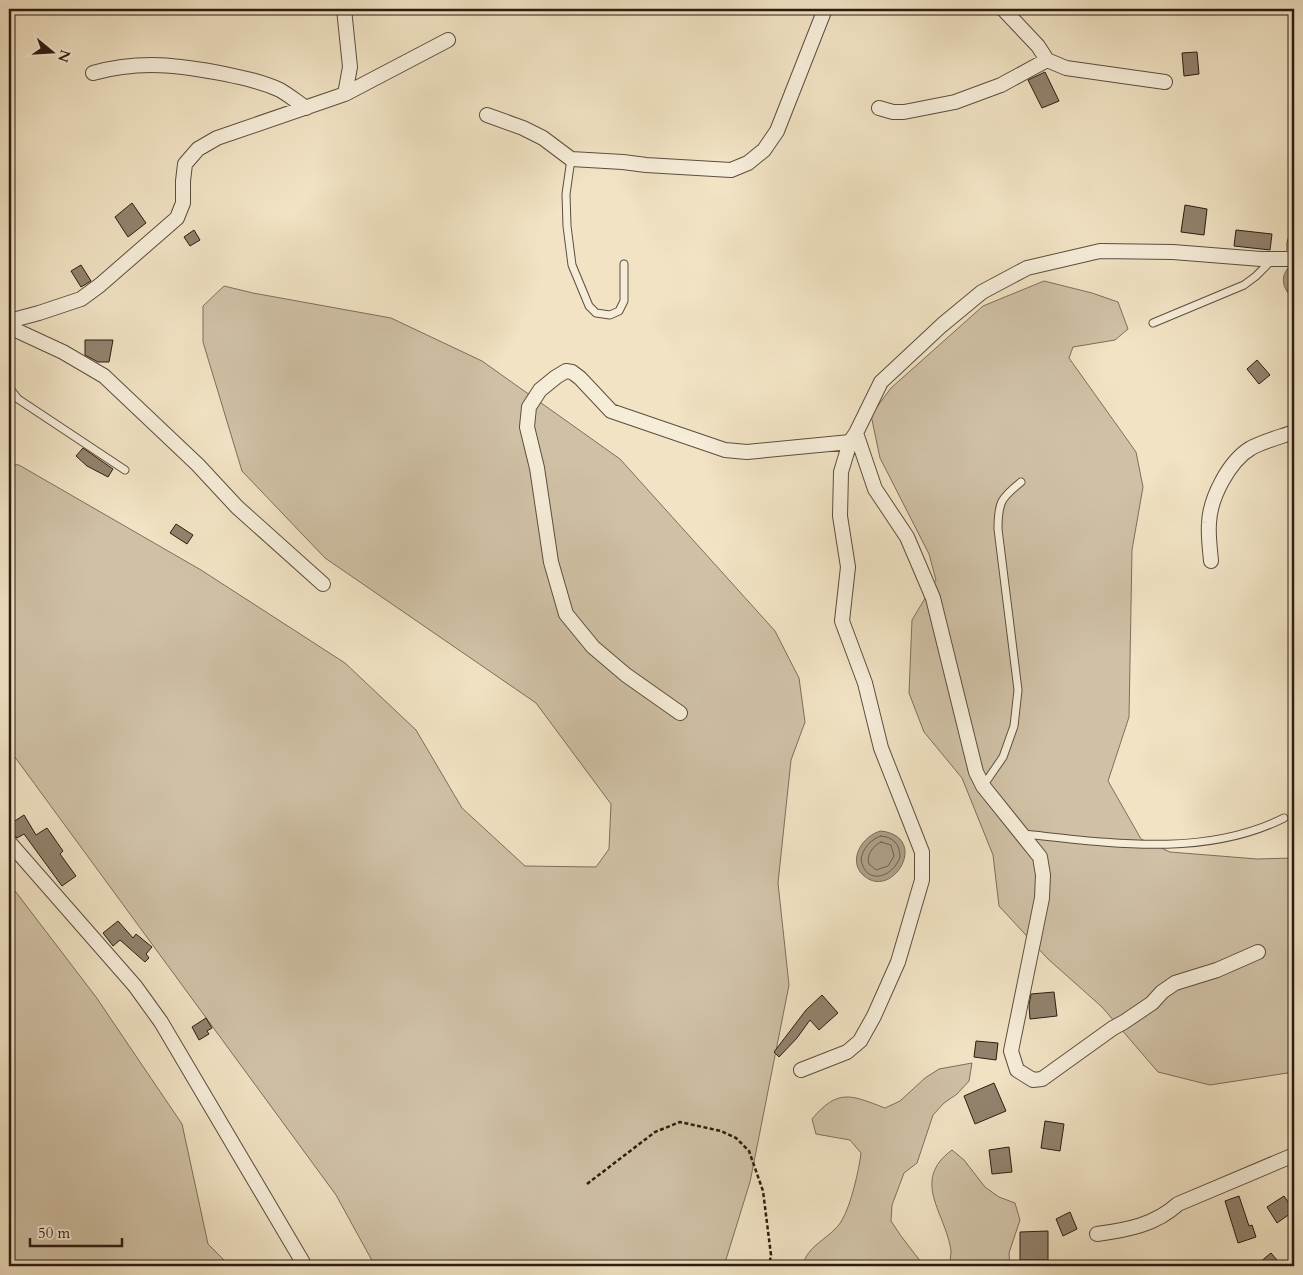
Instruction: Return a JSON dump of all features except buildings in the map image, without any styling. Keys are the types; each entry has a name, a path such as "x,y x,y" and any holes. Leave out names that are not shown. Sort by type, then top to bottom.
{"street":[{"path":"344,9 350,68 344,94"},
{"path":"487,115 524,128 543,138 571,159 732,170 748,163 764,150 777,131 825,9"},
{"path":"1003,9 1038,46 1047,60 1066,68 1165,82"},
{"path":"9,321 81,299 100,285 177,218 183,203 185,164 198,149 217,138 344,94 448,40"},
{"path":"879,108 893,112 904,112 955,102 1001,85 1027,69 1047,60"},
{"path":"93,73 111,68 144,64 195,67 263,84 283,92 306,108"},
{"path":"801,1070 847,1052 860,1041 874,1016 898,962 922,880 922,852 881,748 865,683 842,621 848,567 840,516 841,472 853,437 881,382 982,292 1027,268 1100,251 1173,252 1292,259"},
{"path":"9,327 63,352 104,376 198,465 237,507 323,584"},
{"path":"680,713 626,675 593,647 566,614 551,562 537,468 527,427 528,407 540,390 566,371 572,372 580,378 592,393 611,411 725,450 747,452 853,437"},
{"path":"1211,561 1208,521 1222,481 1230,468 1238,458 1252,448 1294,432"},
{"path":"853,437 875,490 907,537 933,598 976,772 983,786 1040,857 1043,875 1042,898 1012,1052 1017,1070 1033,1080 1042,1079 1113,1028 1152,1003 1162,992 1175,983 1217,970 1258,952"},
{"path":"9,842 135,986 161,1022 305,1266"},
{"path":"1097,1234 1124,1230 1150,1223 1168,1213 1178,1204 1294,1154"}],"lane":[{"path":"571,159 566,194 567,226 572,266 590,306 596,313 610,315 619,311 624,301 624,264"},
{"path":"1292,259 1291,243 1294,234"},
{"path":"1153,323 1244,285 1256,276 1273,258"},
{"path":"9,384 18,399 125,470"},
{"path":"983,786 1003,757 1014,726 1018,690 998,529 998,511 1004,496 1021,482"},
{"path":"1021,834 1117,843 1181,844 1230,838 1284,818"}],"path":[{"path":"587,1184 614,1166 655,1132 680,1122 721,1131 736,1138 749,1151 764,1191 771,1255 769,1266"}],"shaded area":[{"path":"1044,281 1092,293 1118,302 1128,329 1115,340 1073,347 1069,358 1136,452 1143,487 1132,550 1129,717 1108,781 1141,839 1170,852 1257,859 1294,858 1294,1072 1210,1085 1158,1072 1102,1007 1048,959 999,906 993,855 962,778 924,732 909,693 912,620 936,580 929,554 880,458 871,415 891,388 983,306"},
{"path":"224,286 391,318 482,361 620,459 775,631 799,678 805,722 791,760 778,883 789,985 750,1182 724,1266 375,1266 336,1195 9,749 9,464 19,465 201,570 345,663 416,730 462,808 525,866 596,867 609,849 611,804 536,703 325,558 242,471 203,342 203,306"},
{"path":"9,883 96,997 182,1124 208,1244 230,1266 9,1266"},
{"path":"972,1063 969,1081 933,1115 917,1163 904,1173 892,1205 891,1221 924,1266 803,1266 809,1252 832,1232 842,1220 854,1187 861,1153 850,1140 816,1134 812,1119 821,1109 838,1098 854,1098 885,1108 900,1101 925,1078 939,1069"},
{"path":"952,1150 964,1160 985,1187 999,1197 1015,1203 1020,1220 1009,1253 1010,1266 949,1266 951,1251 932,1186 933,1174 940,1162"}],"water":[{"path":"1294,265 1294,299 1287,291 1284,282 1287,269"},
{"path":"881,831 896,836 903,844 905,855 902,865 895,875 885,880 874,881 863,875 858,869 857,856 859,849 868,837"}]}
